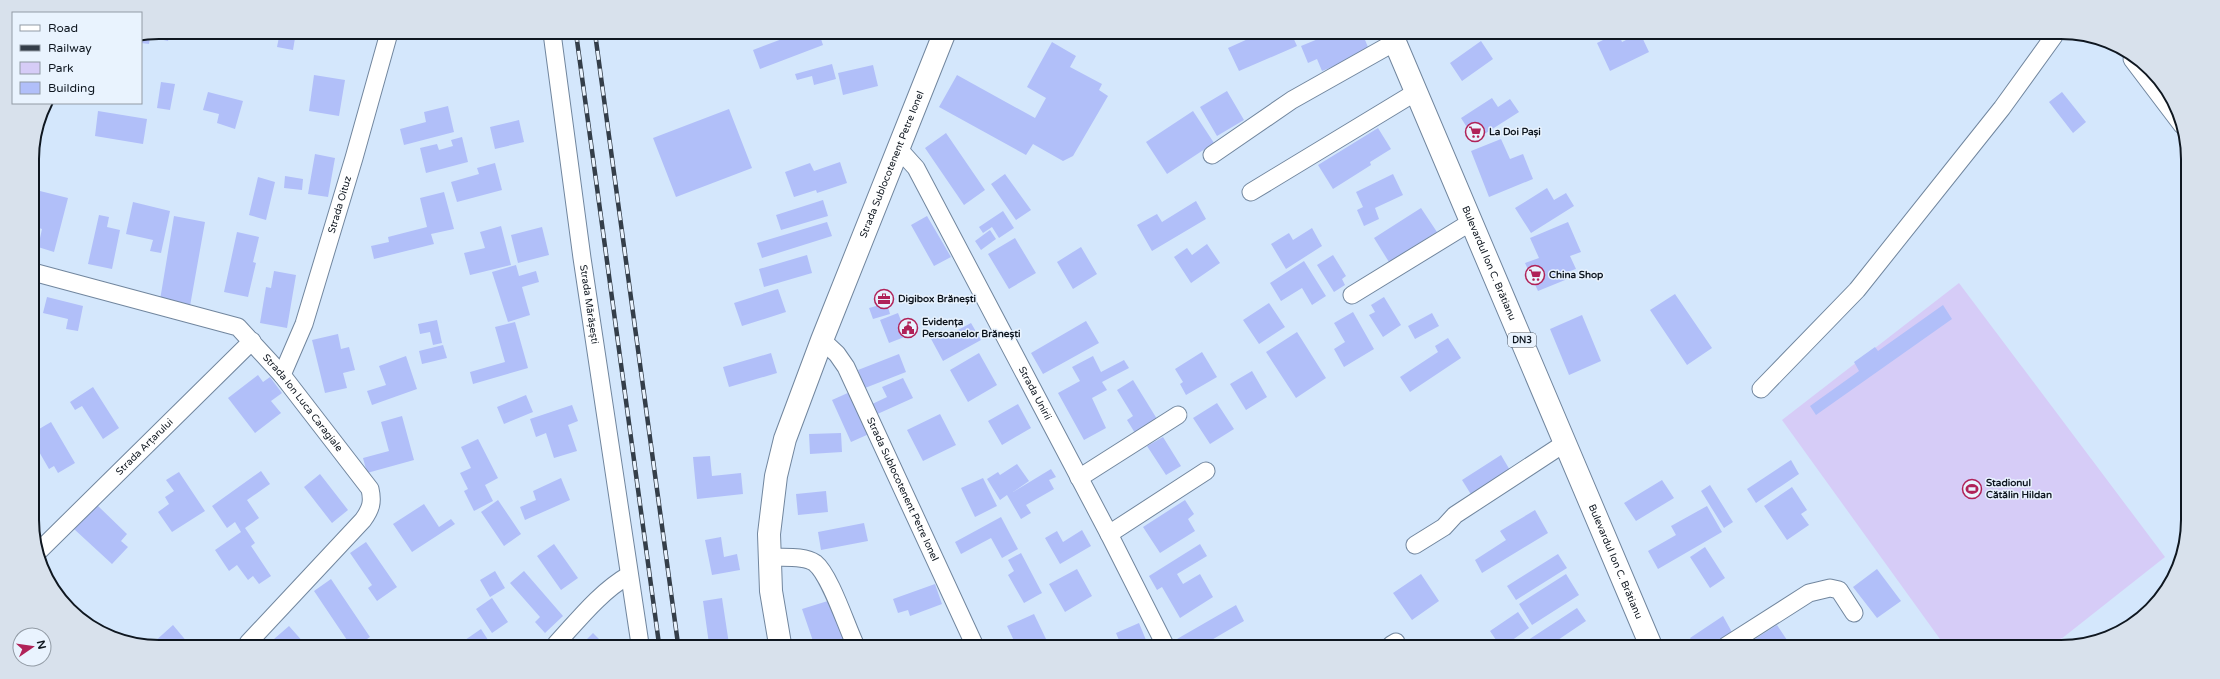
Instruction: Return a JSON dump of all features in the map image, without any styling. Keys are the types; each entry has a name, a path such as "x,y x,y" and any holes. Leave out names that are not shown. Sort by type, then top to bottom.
{"main road":[{"name":"Strada Sublocotenent Petre Ionel","path":"779,640 771,591 769,557 770,511 776,476 794,414 822,340 897,147 942,39"},
{"name":"Bulevardul Ion C. Brătianu","path":"1393,39 1649,640"}],"street":[{"name":"Strada Oituz","path":"282,375 304,324 354,158 387,39"},
{"name":"Strada Mărășești","path":"553,39 639,640"},
{"path":"1212,155 1292,100 1391,39"},
{"path":"1761,389 1857,290 2002,108 2052,39"},
{"path":"2139,68 2170,109"},
{"path":"1251,192 1416,92"},
{"name":"Strada Unirii","path":"897,147 916,168 1109,534 1162,640"},
{"path":"1352,295 1471,222"},
{"name":"Strada Ion Luca Caragiale","path":"39,274 238,327 282,375 370,489 373,500 370,510 363,520 251,640"},
{"name":"Strada Sublocotenent Petre Ionel","path":"822,340 837,354 846,367 972,640"},
{"name":"Strada Arțarului","path":"42,548 252,341"},
{"path":"1079,478 1178,415"},
{"path":"1415,545 1444,527 1455,515 1566,443"},
{"path":"1109,534 1206,471"},
{"path":"769,557 798,558 814,563 823,573 830,586 853,640"},
{"path":"560,640 597,599 629,575"},
{"path":"1735,640 1809,593 1830,588 1839,590 1854,613"}],"green space":[{"name":"Stadionul Cătălin Hildan","path":"1959,283 2165,557 2060,640 1941,640 1782,420"}],"building":[{"path":"279,39 295,39 293,50 277,47"},
{"path":"782,39 821,39 823,45 760,69 753,50"},
{"path":"1248,39 1294,39 1297,46 1239,71 1228,48"},
{"path":"1318,39 1365,39 1370,52 1322,71 1317,59 1308,63 1301,46"},
{"path":"1605,39 1621,39 1622,42 1628,39 1643,39 1649,52 1610,71 1597,43"},
{"path":"142,40 150,40 149,44 142,43"},
{"path":"1481,41 1493,59 1462,81 1450,63"},
{"path":"1052,42 1076,56 1070,67 1102,84 1099,90 1108,96 1073,156 1063,161 1033,144 1026,155 939,107 957,75 1035,118 1046,98 1027,87"},
{"path":"832,64 836,79 814,85 812,76 797,80 795,74"},
{"path":"873,65 878,86 843,95 838,73"},
{"path":"314,75 345,80 339,116 309,111"},
{"path":"161,82 175,84 170,110 157,108"},
{"path":"1227,91 1244,120 1217,136 1200,107"},
{"path":"208,92 243,101 235,129 217,123 219,114 203,110"},
{"path":"2062,92 2086,122 2073,133 2049,102"},
{"path":"1492,98 1498,107 1510,99 1519,112 1475,140 1461,118"},
{"path":"448,106 454,132 404,145 400,129 426,122 424,112"},
{"path":"729,109 752,168 676,197 653,138"},
{"path":"98,111 147,119 143,144 95,136"},
{"path":"1193,111 1214,143 1167,174 1146,142"},
{"path":"519,120 524,142 495,149 490,127"},
{"path":"1378,128 1391,149 1370,162 1371,165 1333,189 1318,165"},
{"path":"946,133 985,190 964,205 925,148"},
{"path":"462,137 468,162 426,173 420,148 437,144 439,150 453,146 451,140"},
{"path":"1501,139 1510,159 1523,154 1533,179 1489,197 1471,151"},
{"path":"315,154 335,158 328,197 308,194"},
{"path":"840,162 847,183 817,193 816,190 794,197 785,172 810,163 814,171"},
{"path":"495,163 502,190 457,202 451,182 479,174 477,168"},
{"path":"1005,174 1031,210 1016,220 991,184"},
{"path":"1393,174 1403,195 1375,208 1379,219 1364,226 1357,210 1363,207 1356,192"},
{"path":"285,176 303,179 302,190 284,188"},
{"path":"258,177 275,182 266,220 249,215"},
{"path":"1547,188 1554,200 1566,193 1574,206 1531,233 1515,208"},
{"path":"39,191 68,198 54,252 39,247 42,229 39,228"},
{"path":"444,192 454,229 431,234 434,244 374,259 371,246 389,242 388,237 427,227 420,198"},
{"path":"823,200 828,216 781,230 776,215"},
{"path":"1196,201 1206,219 1152,251 1137,225 1157,214 1162,222"},
{"path":"133,202 170,211 161,253 150,251 153,240 126,234"},
{"path":"1421,208 1437,232 1389,262 1374,238"},
{"path":"1003,211 1014,228 999,238 992,227 983,233 979,227"},
{"path":"99,215 109,217 107,227 120,230 112,269 88,264"},
{"path":"174,216 205,222 190,306 160,300"},
{"path":"927,216 951,257 934,266 911,225"},
{"path":"827,222 832,236 762,258 757,243"},
{"path":"1568,222 1581,252 1570,256 1576,269 1567,272 1570,278 1538,291 1525,263 1539,258 1530,238"},
{"path":"501,226 511,265 470,275 464,253 485,248 480,232"},
{"path":"542,227 549,255 518,263 511,235"},
{"path":"1312,228 1322,246 1286,269 1271,244 1289,233 1293,240"},
{"path":"990,230 996,239 981,250 975,241"},
{"path":"237,232 259,237 253,262 256,263 248,297 224,292"},
{"path":"1015,238 1036,273 1009,289 988,254"},
{"path":"1207,244 1220,263 1191,283 1174,257 1187,248 1192,255"},
{"path":"1081,247 1097,274 1073,289 1057,262"},
{"path":"807,255 812,273 764,287 759,269"},
{"path":"1333,255 1346,276 1342,279 1345,285 1334,292 1317,265"},
{"path":"1304,261 1326,296 1312,305 1302,288 1281,301 1270,283"},
{"path":"516,265 519,276 536,271 539,282 522,287 530,315 508,322 492,272"},
{"path":"274,271 296,275 287,328 260,323 266,287 271,288"},
{"path":"778,289 786,312 742,326 734,303"},
{"path":"1675,294 1712,348 1687,365 1650,310"},
{"path":"47,297 83,306 78,331 66,329 68,319 43,313"},
{"path":"1384,297 1401,325 1383,337 1369,315 1375,312 1371,305"},
{"path":"887,303 890,314 873,319 869,308"},
{"path":"1269,303 1285,327 1259,344 1243,320"},
{"path":"1943,305 1952,319 1816,415 1810,406 1859,371 1854,362 1875,347 1878,351"},
{"path":"1353,312 1374,349 1344,367 1334,349 1345,342 1334,323"},
{"path":"898,313 907,336 889,343 880,320"},
{"path":"1432,313 1439,326 1415,339 1408,326"},
{"path":"1582,315 1601,361 1569,375 1550,329"},
{"path":"437,320 442,343 433,345 430,332 420,334 418,324"},
{"path":"1086,321 1099,343 1043,374 1031,353"},
{"path":"515,322 528,368 473,384 470,372 505,362 495,327"},
{"path":"971,323 981,340 943,361 930,337 942,330 945,337"},
{"path":"1297,332 1326,378 1296,398 1266,352"},
{"path":"338,334 341,349 349,347 355,370 343,373 347,388 325,393 312,340"},
{"path":"1448,338 1461,358 1410,392 1400,377 1438,352 1435,346"},
{"path":"443,345 447,358 422,364 419,351"},
{"path":"1202,352 1217,377 1186,395 1180,384 1183,382 1175,369"},
{"path":"771,353 777,373 729,387 723,367"},
{"path":"979,353 997,385 968,402 950,370"},
{"path":"899,354 906,372 865,388 858,370"},
{"path":"406,356 417,389 372,405 367,391 386,385 379,366"},
{"path":"1093,356 1101,372 1124,360 1129,368 1102,382 1107,390 1092,398 1106,428 1084,440 1058,393 1080,381 1072,367"},
{"path":"1252,371 1267,397 1246,410 1230,384"},
{"path":"258,375 263,382 270,377 282,393 271,401 281,413 255,433 228,398"},
{"path":"903,378 913,398 873,416 868,406 887,397 882,387"},
{"path":"1133,380 1157,419 1135,433 1127,420 1133,416 1117,390"},
{"path":"93,387 119,428 103,439 82,406 75,410 70,402"},
{"path":"850,392 869,434 851,442 832,400"},
{"path":"526,395 533,412 504,424 497,407"},
{"path":"1217,403 1234,429 1210,444 1193,418"},
{"path":"1018,404 1031,428 1002,445 988,421"},
{"path":"572,405 578,421 568,425 577,451 554,458 546,433 536,437 530,419"},
{"path":"940,414 956,445 923,461 907,430"},
{"path":"402,416 414,460 367,473 363,458 389,451 381,422"},
{"path":"51,422 75,463 58,473 54,466 49,469 39,452 39,429"},
{"path":"841,433 842,452 810,454 809,434"},
{"path":"1163,437 1181,466 1166,475 1147,446"},
{"path":"478,439 498,478 485,485 493,501 474,511 464,491 468,489 460,473 471,468 461,447"},
{"path":"1501,455 1511,472 1472,496 1462,480"},
{"path":"710,456 712,476 741,473 743,494 697,499 693,457"},
{"path":"1791,460 1799,474 1756,503 1747,489"},
{"path":"1017,464 1029,481 1013,492 1051,469 1056,477 1049,480 1054,489 1026,505 1031,513 1021,519 1007,495 1000,500 987,479 998,472 1000,475"},
{"path":"261,471 270,484 247,500 259,518 245,528 255,543 251,546 271,576 259,584 253,576 248,580 237,565 229,571 215,550 241,532 235,522 227,528 212,506"},
{"path":"179,472 205,511 172,532 158,512 169,504 165,497 174,491 166,480"},
{"path":"320,474 348,510 332,523 304,487"},
{"path":"561,478 570,500 525,520 520,507 536,500 533,491"},
{"path":"983,478 997,506 975,517 961,488"},
{"path":"1662,480 1674,498 1636,521 1624,503"},
{"path":"1710,485 1733,522 1724,528 1701,491"},
{"path":"1792,487 1807,510 1801,514 1809,525 1787,540 1764,506"},
{"path":"826,491 828,512 798,515 796,494"},
{"path":"498,500 521,534 504,546 481,512"},
{"path":"1185,500 1194,514 1188,519 1195,531 1160,553 1143,527"},
{"path":"424,504 439,527 451,519 455,524 412,552 393,524"},
{"path":"97,505 127,534 121,541 128,547 112,564 74,529"},
{"path":"1707,506 1722,532 1658,569 1648,551 1676,535 1671,526"},
{"path":"1535,510 1548,533 1482,573 1475,560 1506,540 1500,531"},
{"path":"1001,517 1018,549 1002,558 991,538 961,554 955,542"},
{"path":"864,523 868,541 821,550 818,532"},
{"path":"1082,530 1091,546 1060,564 1045,538 1057,531 1063,542"},
{"path":"721,537 724,557 737,554 740,570 712,575 705,540"},
{"path":"366,542 397,587 377,601 368,588 372,585 350,553"},
{"path":"554,544 578,578 561,590 537,556"},
{"path":"1200,544 1207,556 1177,574 1183,584 1200,574 1213,597 1180,618 1162,587 1157,590 1149,576"},
{"path":"1705,547 1725,578 1710,588 1690,557"},
{"path":"1021,553 1042,593 1024,603 1008,575 1014,571 1008,560"},
{"path":"1558,554 1567,568 1516,600 1507,586"},
{"path":"1077,569 1092,596 1065,612 1049,584"},
{"path":"1877,569 1901,601 1877,618 1853,587"},
{"path":"495,571 505,588 490,597 480,580"},
{"path":"524,571 563,616 545,633 535,622 540,617 510,583"},
{"path":"1421,574 1439,601 1412,620 1393,593"},
{"path":"1566,574 1579,595 1532,625 1519,604"},
{"path":"331,579 370,637 366,640 347,640 314,591"},
{"path":"935,584 942,604 910,616 908,610 898,613 893,599"},
{"path":"492,598 508,622 492,633 476,609"},
{"path":"722,598 728,640 708,640 703,601"},
{"path":"831,600 844,640 813,640 802,609"},
{"path":"1236,605 1244,621 1212,640 1177,639"},
{"path":"1577,608 1586,621 1558,640 1528,640"},
{"path":"1518,612 1529,628 1512,640 1496,640 1490,631"},
{"path":"1034,614 1046,639 1014,640 1007,626"},
{"path":"1723,616 1733,634 1724,640 1691,640 1690,638"},
{"path":"1139,623 1146,640 1119,640 1116,633"},
{"path":"173,625 186,640 159,640 157,640"},
{"path":"1777,625 1787,640 1753,640"},
{"path":"289,626 301,640 275,640 274,639"},
{"path":"481,629 488,640 465,640"},
{"path":"593,633 600,640 586,640"}],"railway":[{"path":"577,39 658,640"},
{"path":"596,39 677,640"}],"place":[{"name":"La Doi Pași","path":"1475,132"},
{"name":"China Shop","path":"1535,275"},
{"name":"Digibox Brănești","path":"884,299"},
{"name":"Evidența Persoanelor Brănești","path":"908,328"},
{"name":"Stadionul Cătălin Hildan","path":"1972,489"}]}
